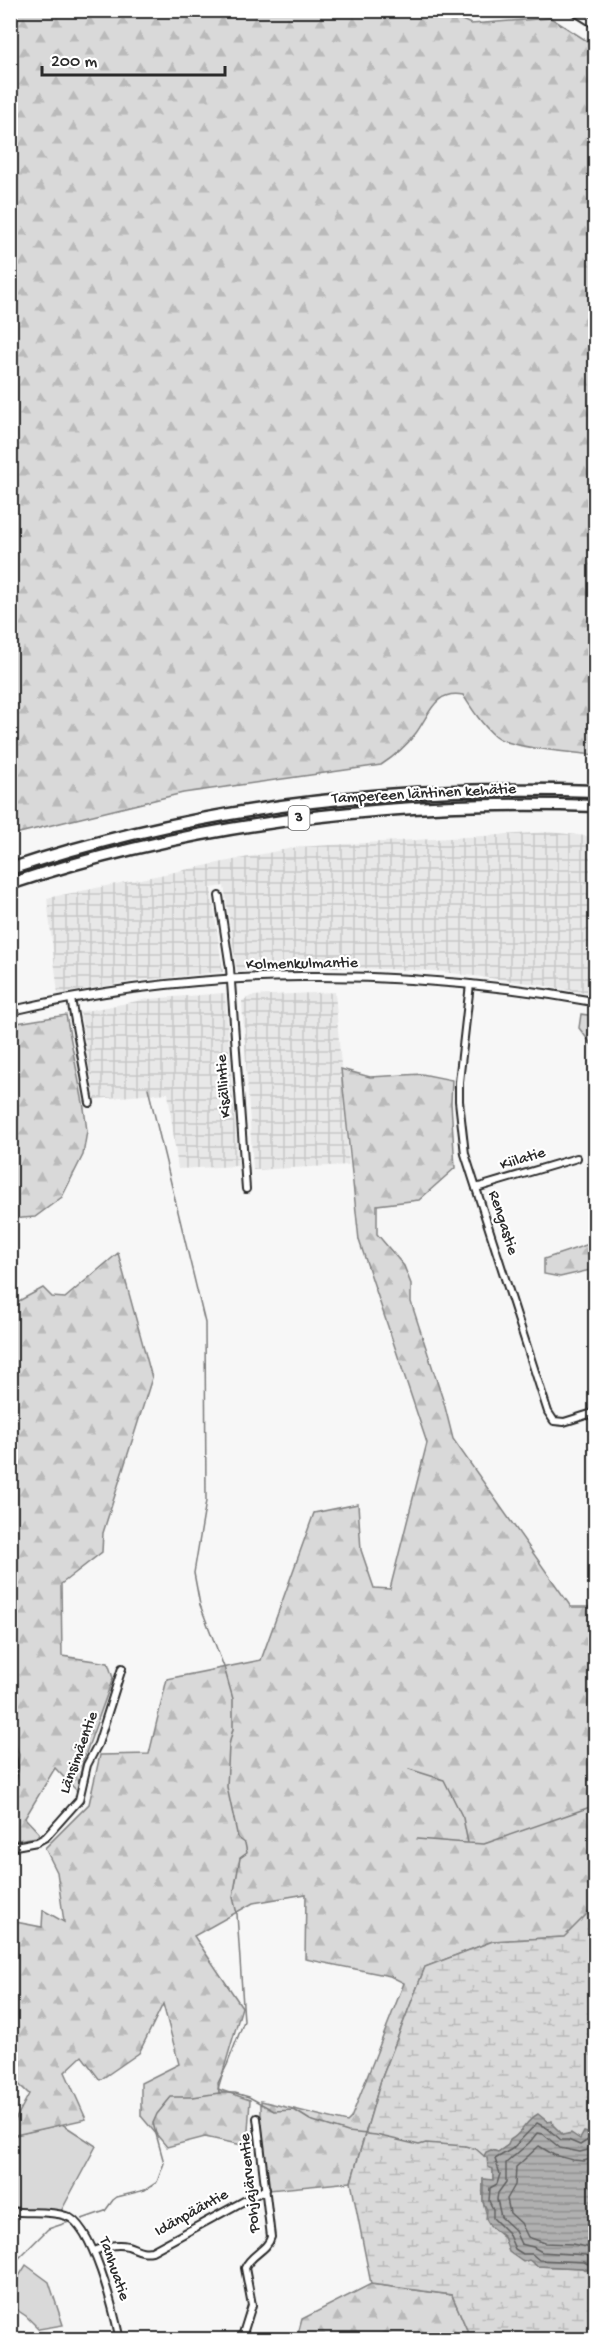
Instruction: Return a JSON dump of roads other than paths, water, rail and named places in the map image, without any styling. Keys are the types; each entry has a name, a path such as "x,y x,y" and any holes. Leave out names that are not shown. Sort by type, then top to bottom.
{"highway":[{"name":"Tampereen läntinen kehätie","path":"10,869 118,838 212,818 286,806 378,795 468,790 596,791"},
{"name":"Tampereen läntinen kehätie","path":"10,884 121,851 215,831 287,819 377,809 471,804 596,806"}],"street":[{"path":"572,10 596,25"},
{"name":"Kisällintie","path":"219,896 230,980 246,1189"},
{"name":"Kolmenkulmantie","path":"10,1011 150,987 230,980 329,976 439,980 596,1002"},
{"name":"Rengastie","path":"470,984 459,1101 465,1154 548,1412 554,1421 564,1422 596,1412"},
{"path":"71,999 90,1103"},
{"name":"Kiilatie","path":"476,1188 577,1158"},
{"name":"Länsimäentie","path":"10,1846 37,1842 46,1838 79,1800 87,1765 98,1744 122,1668"},
{"path":"10,1743 14,1767 10,1792"},
{"name":"Pohjajärventie","path":"242,2340 252,2305 246,2268 248,2262 268,2245 271,2237 257,2118"},
{"name":"Idänpääntie","path":"94,2251 113,2245 144,2252 152,2251 266,2189"},
{"name":"Tanhuatie","path":"10,2211 67,2216 81,2226 94,2251 120,2340"}],"water":[{"path":"538,2114 548,2122 552,2121 563,2135 571,2133 580,2139 584,2132 595,2135 595,2274 583,2268 537,2266 529,2260 523,2262 509,2252 504,2237 490,2226 486,2219 483,2179 493,2180 493,2169 488,2167 487,2158 484,2156 486,2152 491,2150 498,2152 508,2145 510,2140"}],"waterway":[{"path":"148,1088 205,1323 206,1501 194,1573 200,1605 224,1667 233,1699 233,1729 229,1745 227,1787 238,1838 245,1843 247,1853 240,1858 233,1897 237,1914 244,2021 218,2083 219,2093"},
{"path":"409,1769 444,1780 463,1818 468,1843 484,1844 596,1805"},
{"path":"592,1806 596,1823"},
{"path":"417,1839 467,1843"},
{"path":"82,2219 105,2211 117,2197 145,2190 157,2182 164,2163 153,2123 157,2114 171,2097 235,2093 249,2097 274,2111 294,2110 310,2120 348,2132 376,2135 419,2145 426,2143 465,2146 476,2149 484,2156"},
{"path":"10,2267 48,2229 69,2222"}]}
